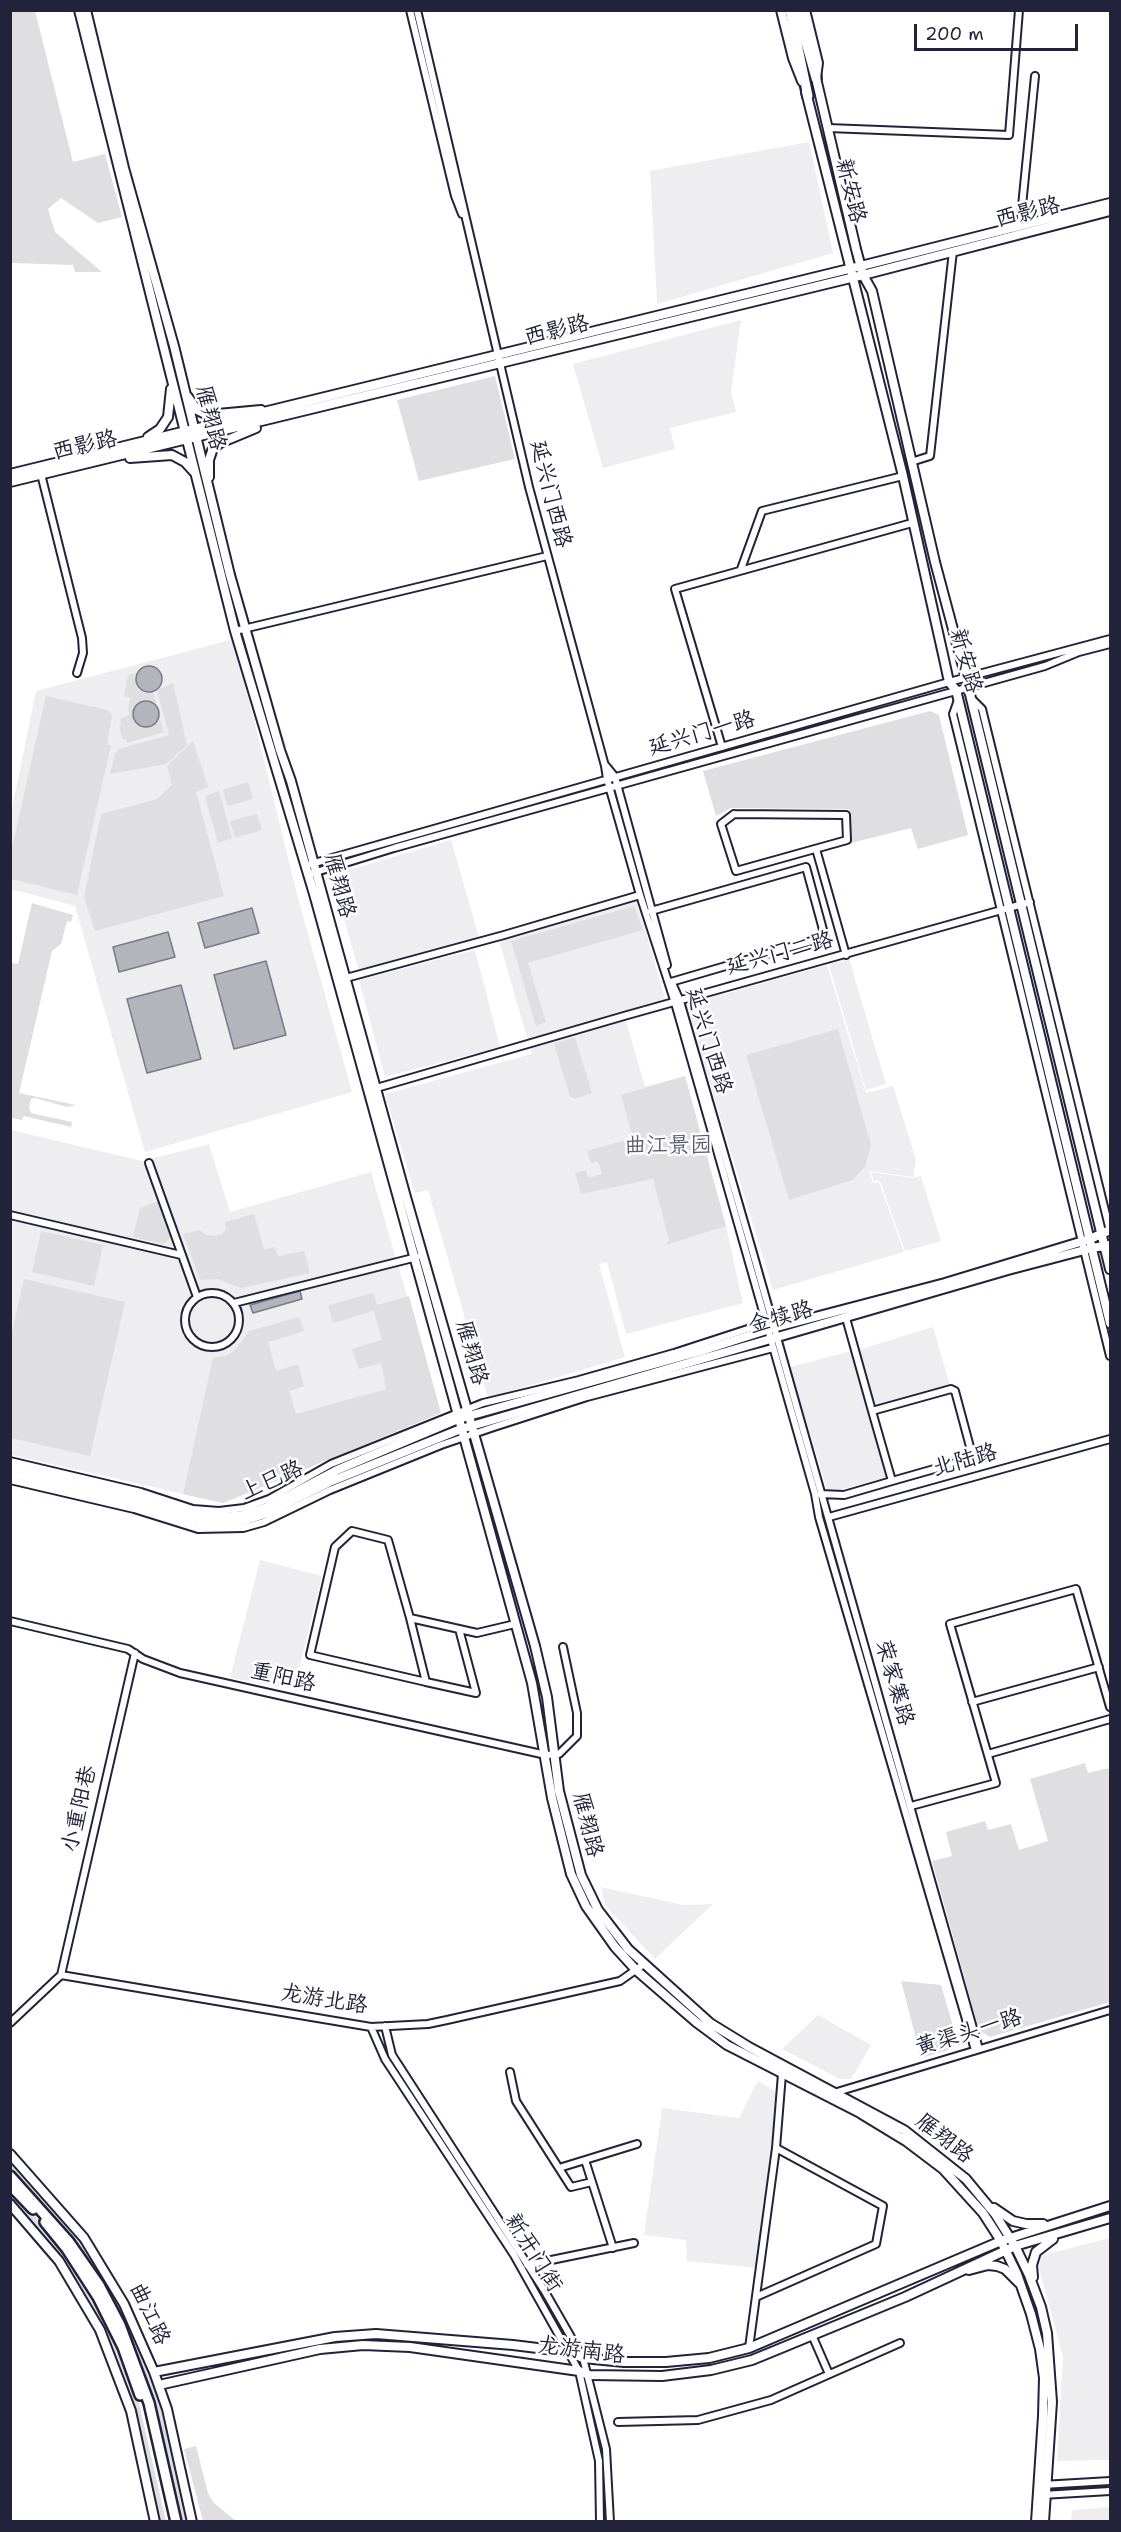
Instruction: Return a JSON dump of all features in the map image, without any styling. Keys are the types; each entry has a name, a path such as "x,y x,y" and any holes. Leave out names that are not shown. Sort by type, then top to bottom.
{"highway":[{"path":"790,10 808,96"},
{"path":"797,10 816,78"},
{"name":"曲江路","path":"10,2176 69,2242 99,2285 120,2325 149,2403 176,2522"},
{"name":"曲江路","path":"10,2185 66,2249 112,2322 144,2409 170,2522"}],"main road":[{"name":"雁翔路","path":"79,10 184,431 192,439 212,503 244,629 317,872 376,1087 457,1416 535,1696 581,1875 605,1920 644,1964 722,2031 904,2130 928,2146 966,2178 983,2199 1015,2246 1035,2291 1047,2333 1051,2376 1051,2424 1043,2485"},
{"name":"雁翔路","path":"86,10 124,168 184,388 193,428 192,439 198,478 235,631 314,894 369,1094 469,1412 541,1668 552,1798 563,1847 578,1892 594,1920 636,1970 712,2034 782,2074 860,2113 921,2151 944,2169 967,2193 1006,2250 1023,2288 1037,2337 1044,2378 1044,2522"},
{"name":"新安路","path":"781,10 793,58 808,96 903,476 949,682 956,690 1005,909 1088,1249 1110,1323"},
{"name":"新安路","path":"805,10 818,63 816,78 863,275 872,291 911,462 1021,905 1108,1231 1110,1269"},
{"name":"西影路","path":"10,474 193,428 499,359 851,273 861,266 1110,203"},
{"name":"西影路","path":"851,273 863,275 1110,211"},
{"name":"西影路","path":"10,482 279,418 499,359"},
{"path":"132,444 156,432 167,420 171,378"},
{"path":"184,388 195,407 207,415 237,410 278,409"},
{"path":"212,503 209,464 213,448 220,442 279,418"},
{"path":"119,457 142,458 172,455 189,466 198,478"},
{"name":"金犊路","path":"469,1412 769,1327 921,1290 1086,1240 1108,1231"},
{"name":"金犊路","path":"461,1429 474,1429 773,1339 1088,1249 1108,1246"},
{"name":"上巳路","path":"10,1467 135,1496 182,1512 206,1516 234,1516 267,1507 337,1470 469,1412"},
{"name":"上巳路","path":"10,1473 142,1504 187,1520 209,1524 230,1523 268,1513 332,1481 461,1429"},
{"name":"曲江路","path":"10,2154 69,2219 104,2267 124,2304 154,2372 167,2409 192,2522"},
{"path":"983,2199 1013,2221 1031,2225 1057,2223"},
{"path":"10,2204 59,2261 100,2330 131,2411 155,2522"},
{"name":"龙游南路","path":"154,2372 335,2337 367,2335 400,2335 570,2352 584,2358 624,2362 693,2360 749,2348 1001,2241 1110,2206"},
{"path":"1035,2291 1032,2265 1040,2246 1064,2232 1110,2218"},
{"name":"龙游南路","path":"159,2385 320,2349 363,2345 410,2347 579,2371 589,2375 662,2376 711,2370 752,2360 959,2273 1015,2246 1064,2232"},
{"path":"959,2273 988,2265 997,2266 1008,2272 1023,2288"},
{"name":"雁翔路","path":"1036,2522 1043,2495"}],"street":[{"name":"延兴门西路","path":"410,10 455,196 467,229"},
{"name":"延兴门西路","path":"417,10 467,229 547,556 640,895 677,1002"},
{"path":"828,128 1009,135 1019,10"},
{"path":"1020,226 1035,76"},
{"path":"911,462 930,456 953,251"},
{"path":"41,474 82,638 83,653 77,673"},
{"path":"741,569 762,511 903,476"},
{"path":"722,747 675,589 912,523"},
{"path":"235,631 547,556"},
{"name":"延兴门一路","path":"304,866 949,682 1110,639"},
{"name":"延兴门一路","path":"307,875 968,687 1110,644"},
{"path":"970,698 982,708 1108,1231"},
{"name":"延兴门西路","path":"605,766 615,777 769,1327"},
{"path":"734,814 846,815 846,840 816,849 736,871 721,824 734,814"},
{"path":"816,849 846,955"},
{"path":"651,911 806,867 825,937 671,982"},
{"path":"743,868 749,883"},
{"path":"345,978 640,895"},
{"name":"延兴门二路","path":"369,1094 376,1087 1030,902"},
{"path":"149,1163 197,1297"},
{"path":"10,1215 181,1255"},
{"path":"1088,1249 1110,1356"},
{"path":"234,1303 419,1257"},
{"path":"213,1292 234,1303 240,1318 236,1332 226,1343 211,1347 196,1341 186,1328 187,1310 197,1297 213,1292"},
{"path":"846,1318 892,1481"},
{"name":"荣家寨路","path":"769,1327 829,1517 977,2049"},
{"name":"荣家寨路","path":"773,1339 815,1494 819,1517 977,2049"},
{"path":"10,1480 134,1509 187,1526 210,1530 254,1526 330,1490 463,1437 474,1429 774,1348"},
{"path":"820,1494 844,1495 973,1458 955,1391 951,1389 872,1411"},
{"path":"10,1461 141,1492 193,1509 231,1510 268,1499 332,1464 457,1416"},
{"name":"北陆路","path":"829,1517 1110,1439"},
{"path":"426,1682 388,1540 352,1531 335,1547 310,1655 426,1682 476,1693 459,1629"},
{"path":"910,1806 996,1783 950,1624 1076,1589 1110,1707"},
{"path":"410,1618 477,1633 515,1624"},
{"name":"重阳路","path":"10,1621 128,1649 143,1659 180,1673 549,1754"},
{"path":"549,1754 559,1754 578,1736 577,1713 563,1647"},
{"name":"小重阳巷","path":"61,1975 135,1653"},
{"path":"972,1702 1099,1667"},
{"path":"988,1754 1110,1719"},
{"name":"龙游北路","path":"61,1975 371,2027 447,2020 620,1981 644,1964"},
{"path":"10,2023 61,1975"},
{"name":"黄渠头一路","path":"837,2092 1110,2010"},
{"name":"新开门街","path":"385,2026 392,2055 584,2358 606,2450 610,2522"},
{"name":"新开门街","path":"371,2027 385,2059 514,2254 579,2371 599,2461 600,2522"},
{"path":"510,2072 516,2102 571,2187 592,2182"},
{"path":"749,2348 776,2148 782,2074"},
{"path":"559,2168 638,2144"},
{"path":"756,2297 876,2244 883,2206 776,2148"},
{"path":"585,2160 613,2248"},
{"path":"527,2265 634,2243"},
{"path":"812,2335 829,2374"},
{"path":"618,2422 698,2420 771,2400 900,2343"},
{"path":"1043,2485 1110,2481"},
{"path":"1043,2495 1110,2491"}],"shaded area":[{"path":"809,142 833,253 657,304 650,171"},
{"path":"741,320 731,392 736,412 670,428 675,449 603,468 573,364"},
{"path":"234,639 298,898 352,1092 145,1152 75,906 11,889 11,813 36,691"},
{"path":"149,666 158,670 162,679 158,688 149,692 140,688 136,679 140,670"},
{"path":"146,701 155,705 159,714 155,723 146,727 137,723 133,714 137,705"},
{"path":"451,840 479,937 359,971 331,875"},
{"path":"636,898 666,1002 624,1014 645,1087 685,1076 726,1226 743,1303 626,1334 607,1262 599,1264 625,1357 488,1398 428,1190 415,1193 385,1094 532,1054 498,937"},
{"path":"252,908 259,933 205,948 198,923"},
{"path":"168,932 175,957 119,972 113,947"},
{"path":"475,950 500,1047 385,1077 359,980"},
{"path":"849,959 886,1084 866,1090 829,965"},
{"path":"266,961 286,1035 234,1049 214,975"},
{"path":"827,965 866,1093 893,1086 916,1160 913,1177 869,1171 873,1183 879,1182 904,1252 773,1290 686,1005"},
{"path":"181,985 201,1059 147,1073 127,999"},
{"path":"11,1130 142,1161 209,1144 230,1212 371,1172 441,1413 223,1503 11,1455"},
{"path":"871,1172 913,1178 921,1176 941,1241 905,1251 880,1181 874,1181"},
{"path":"300,1291 302,1299 253,1313 250,1305"},
{"path":"933,1327 950,1385 874,1407 858,1350"},
{"path":"851,1351 891,1476 828,1493 790,1367"},
{"path":"260,1560 322,1576 294,1689 230,1678"},
{"path":"601,1887 683,1905 713,1904 655,1959 605,1905"},
{"path":"818,2015 871,2045 851,2079 840,2079 782,2049"},
{"path":"758,2081 780,2094 758,2268 687,2261 686,2240 644,2235 662,2108 739,2118"},
{"path":"1110,2238 1110,2460 1057,2461 1063,2357 1036,2257"},
{"path":"1110,2507 1110,2521 1071,2521 1072,2510"}],"green space":[{"path":"11,10 35,11 73,162 105,154 122,217 98,223 61,198 48,209 55,232 102,272 75,272 73,265 11,263"},
{"path":"495,376 515,459 419,481 397,400"},
{"path":"134,673 138,689 144,693 153,692 157,705 147,700 140,702 134,709 134,719 141,726 149,727 156,723 159,715 164,732 127,743 126,739 123,740 119,726 122,725 120,719 129,715 130,698 124,696 128,675"},
{"path":"173,683 187,745 166,764 110,774 115,754 119,749 169,735 157,690"},
{"path":"46,696 108,710 112,716 107,744 111,745 77,895 11,879 11,852"},
{"path":"930,711 939,715 968,835 918,849 911,828 851,843 849,809 731,808 716,816 703,771"},
{"path":"193,741 208,787 196,792 224,896 95,931 84,897 101,814 157,799 172,785 167,766"},
{"path":"248,782 253,799 227,806 223,790"},
{"path":"219,791 232,838 218,843 205,796"},
{"path":"257,814 262,830 235,838 230,821"},
{"path":"32,903 73,915 71,922 67,921 61,944 52,951 19,1093 76,1105 67,1107 35,1098 31,1099 29,1107 31,1113 72,1122 71,1127 24,1116 22,1120 11,1118 11,963 18,964"},
{"path":"634,906 643,930 528,963 546,1022 536,1026 511,941"},
{"path":"838,1029 871,1145 865,1167 852,1180 789,1200 746,1055"},
{"path":"575,1038 592,1093 574,1099 570,1096 554,1044"},
{"name":"曲江景园","path":"685,1076 726,1226 666,1245 669,1240 653,1179 581,1194 575,1173 586,1170 588,1178 602,1174 596,1161 591,1163 587,1151 633,1138 621,1095"},
{"path":"159,1201 170,1236 168,1241 163,1244 133,1237 140,1208"},
{"path":"254,1214 264,1250 274,1247 278,1256 304,1251 310,1273 241,1288 217,1279 200,1280 183,1234 200,1230 206,1235 216,1236 222,1234 226,1229 225,1222"},
{"path":"41,1231 103,1245 94,1286 32,1272"},
{"path":"24,1279 125,1302 90,1456 11,1438 11,1337"},
{"path":"373,1293 377,1305 409,1296 441,1413 223,1503 183,1494 213,1358 228,1355 236,1349 249,1331 299,1317 304,1331 268,1342 276,1371 298,1364 304,1386 289,1391 296,1414 386,1389 381,1363 359,1369 352,1349 382,1340 374,1311 333,1323 328,1305"},
{"path":"1085,1763 1088,1773 1108,1768 1110,1776 1110,2002 990,2037 979,2030 932,1861 952,1856 946,1832 985,1821 988,1830 1011,1824 1019,1850 1048,1841 1030,1779"},
{"path":"901,1981 941,1985 957,2040 952,2049 921,2058"},
{"path":"11,2160 88,2249 123,2308 156,2389 188,2521 180,2521 158,2419 128,2334 82,2253 47,2209 11,2170"},
{"path":"11,2189 58,2242 98,2305 121,2352 139,2403 166,2521 160,2521 132,2403 104,2331 64,2263 37,2227 11,2199"},
{"path":"196,2446 208,2493 214,2503 236,2521 203,2521 184,2449"}]}
